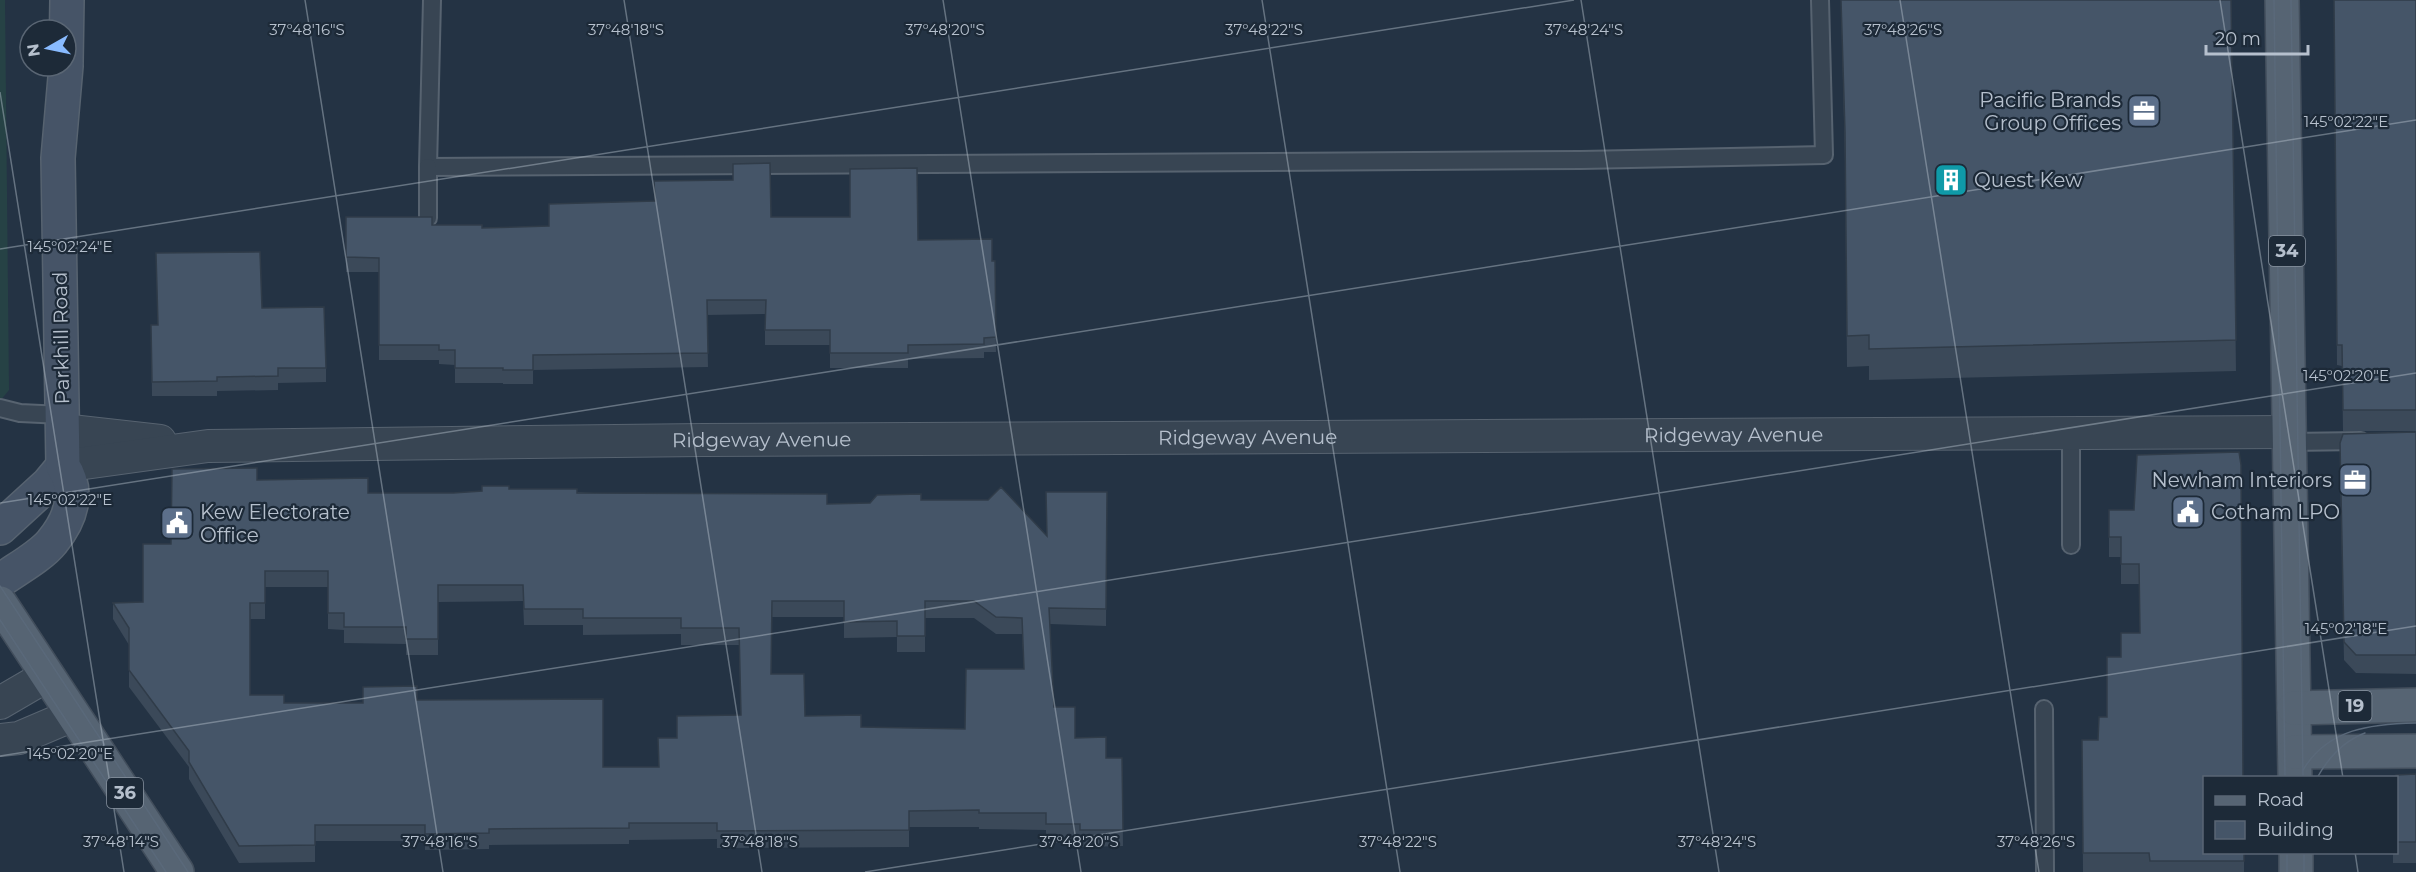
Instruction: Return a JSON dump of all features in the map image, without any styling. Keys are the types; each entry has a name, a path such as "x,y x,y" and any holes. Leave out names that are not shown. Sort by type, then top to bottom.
{"main road":[{"name":"34","path":"2282,0 2295,765"},
{"name":"36","path":"0,603 177,872"},
{"name":"19","path":"2294,708 2416,705"},
{"path":"2295,765 2416,751"},
{"path":"2295,854 2296,872"}],"street":[{"name":"Parkhill Road","path":"67,0 67,18"},
{"name":"Parkhill Road","path":"0,581 51,543 68,516 74,492 70,477 63,466 62,423 58,158 65,78"},
{"name":"Ridgeway Avenue","path":"62,423 208,446"},
{"name":"Ridgeway Avenue","path":"63,466 208,446 702,440 2072,435 2289,437"},
{"path":"0,528 48,484 63,466"},
{"path":"0,703 48,675"},
{"path":"0,740 18,738 73,715"}],"lane":[{"path":"428,218 432,0"},
{"path":"428,167 1581,160 1824,155 1820,0"},
{"path":"0,408 62,423"},
{"path":"2071,545 2072,435"},
{"path":"2289,437 2383,441"},
{"path":"2044,709 2045,872"}],"green space":[{"path":"0,0 5,0 9,390 0,401"}],"building":[{"name":"Quest Kew","path":"1841,0 2231,0 2236,340 1869,349 1869,335 1847,336"},
{"path":"2334,0 2416,0 2416,410 2343,410 2342,345 2337,345"},
{"path":"770,163 771,217 850,217 850,169 917,168 918,240 992,239 992,261 995,261 996,337 984,338 984,344 908,345 908,353 830,353 830,330 765,330 766,300 707,300 708,353 533,355 533,370 455,368 455,350 439,350 439,345 379,345 379,258 346,257 346,217 432,217 432,225 482,225 482,228 549,226 549,204 655,201 654,181 733,180 733,164"},
{"path":"260,252 262,308 324,307 326,368 278,368 278,376 217,377 217,381 152,382 151,325 158,325 156,253"},
{"path":"2416,432 2416,655 2356,655 2344,642 2340,443 2343,434"},
{"path":"2239,452 2241,465 2243,776 2203,776 2203,854 2244,854 2244,861 2150,861 2149,853 2083,853 2082,740 2098,740 2099,717 2107,717 2107,657 2121,657 2121,633 2140,633 2139,564 2121,564 2121,537 2109,537 2109,510 2134,510 2137,455"},
{"path":"257,468 257,480 368,478 368,493 453,493 482,491 482,486 509,486 509,489 577,489 577,493 827,494 827,504 870,503 877,495 921,494 921,500 988,500 1001,487 1047,536 1046,492 1107,492 1106,609 1049,608 1054,707 1075,707 1075,738 1106,737 1106,758 1122,758 1123,830 1080,830 1080,824 1046,824 1046,813 979,813 979,810 909,811 909,830 717,831 717,823 629,823 629,828 489,829 489,833 425,834 425,825 315,825 315,845 239,846 189,762 189,751 129,670 129,628 113,603 143,602 143,544 171,544 172,469","holes":["265,571 328,571 328,613 344,613 344,627 406,627 406,639 438,639 438,585 523,585 524,609 583,609 583,618 681,618 681,628 739,628 741,715 677,716 677,738 658,738 659,767 603,767 603,699 417,700 417,686 363,687 363,703 284,703 284,695 250,695 250,603 265,603","772,601 844,601 844,622 897,621 897,636 925,636 925,601 974,601 996,617 1022,618 1024,669 966,669 965,729 861,727 861,715 805,716 804,674 771,674"]},
{"path":"2416,774 2416,842 2398,842 2398,776 2396,775"}],"tram line":[{"path":"2274,0 2285,776"},
{"path":"2291,0 2303,776"},
{"path":"0,586 188,872"},
{"path":"0,620 166,872"},
{"path":"2303,770 2325,745 2352,731 2383,725 2416,723"},
{"path":"2318,776 2337,751 2357,736 2365,733"},
{"path":"2287,854 2287,872"},
{"path":"2304,854 2304,872"}],"place":[{"name":"Pacific Brands Group Offices","path":"2144,111"},
{"name":"Quest Kew","path":"1951,180"},
{"name":"Newham Interiors","path":"2355,480"},
{"name":"Cotham LPO","path":"2188,512"},
{"name":"Kew Electorate Office","path":"177,523"}]}
